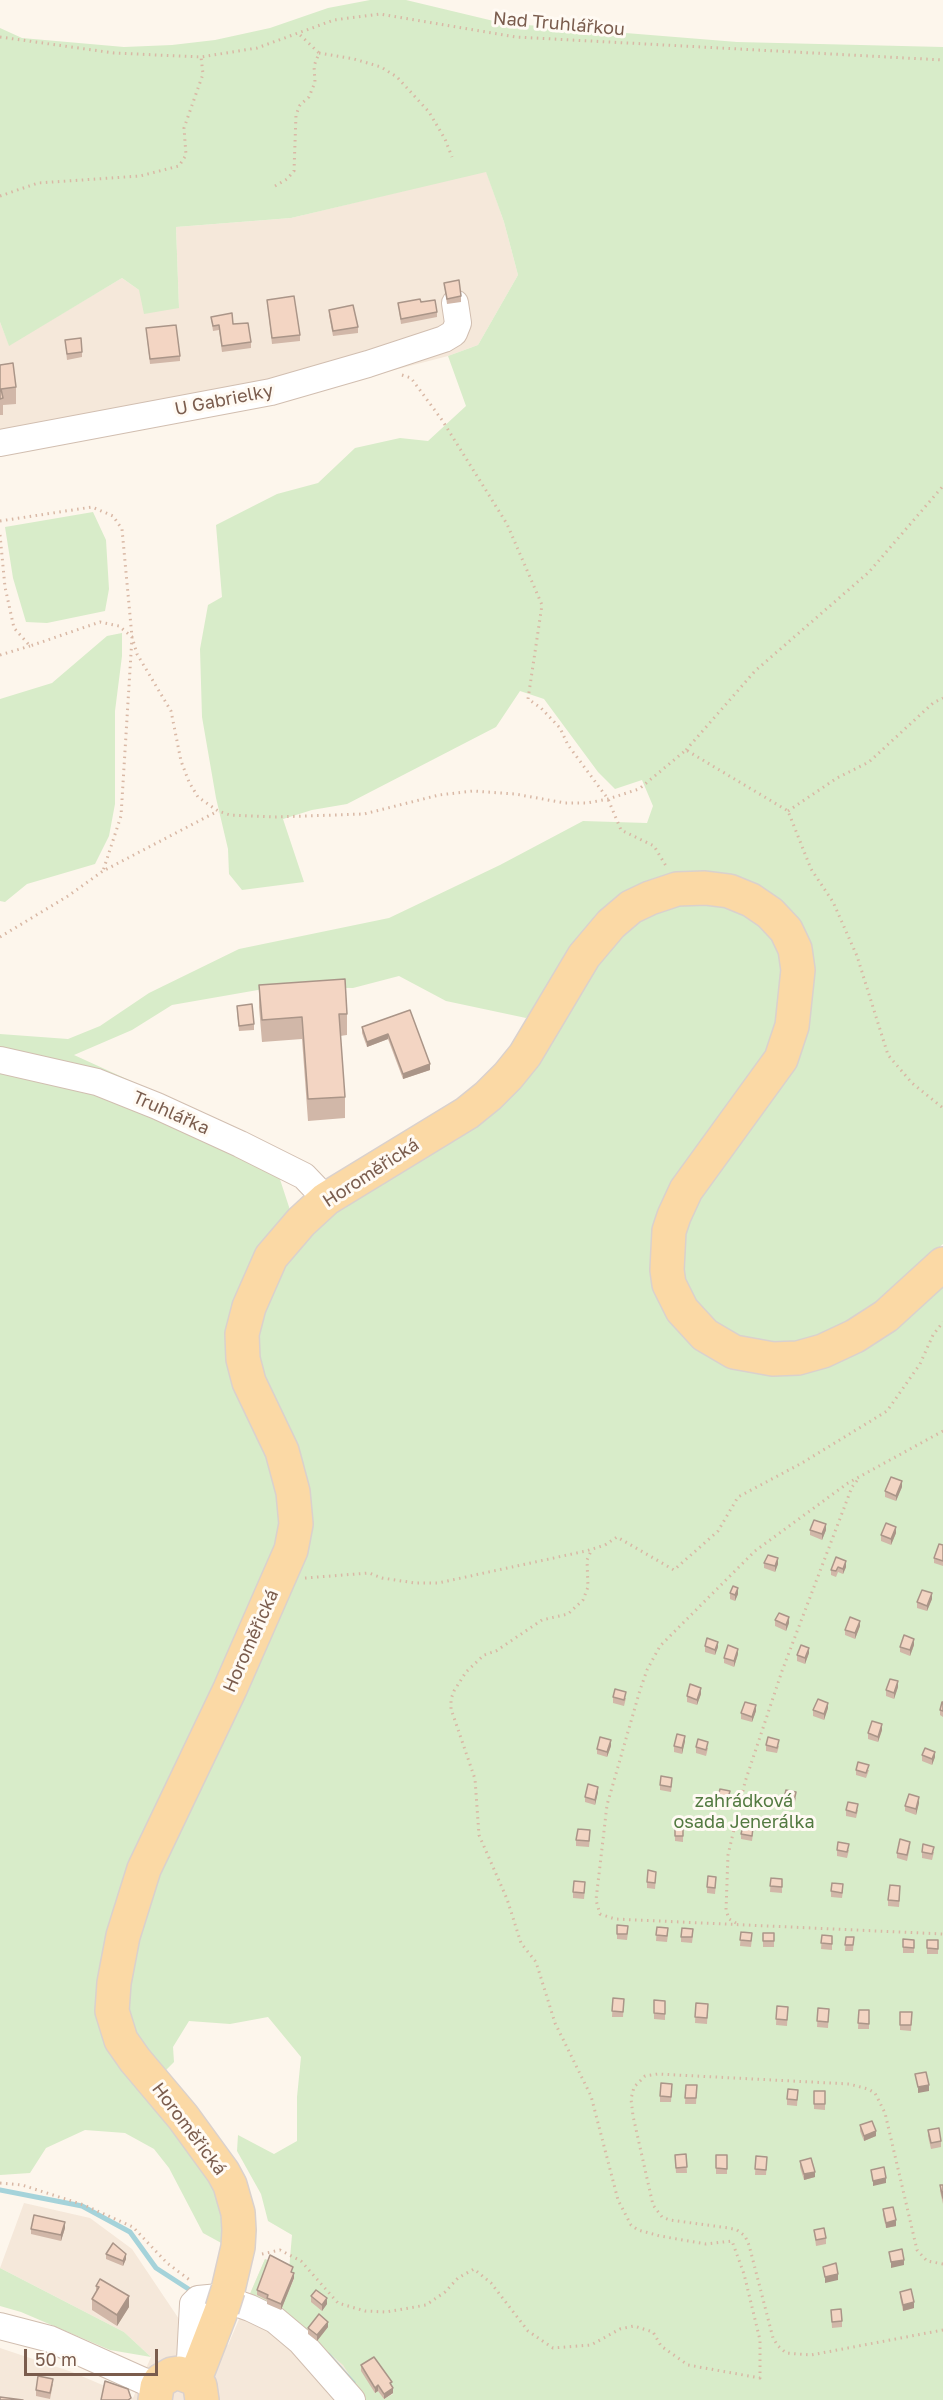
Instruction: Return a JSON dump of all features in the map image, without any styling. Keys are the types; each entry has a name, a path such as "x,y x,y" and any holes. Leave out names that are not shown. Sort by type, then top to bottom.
{"main road":[{"name":"Horoměřická","path":"179,2388 225,2299 238,2247 238,2213 230,2185 183,2117 121,2040 112,2011 114,1983 123,1936 144,1869 230,1689 291,1550 296,1524 293,1492 282,1451 249,1382 243,1359 242,1334 249,1307 271,1257 301,1222 326,1200 467,1113 488,1096 525,1055 584,956 611,924 631,907 650,898 678,889 705,888 729,891 752,900 770,913 786,930 795,949 798,969 792,1026 781,1059 687,1190 672,1224 667,1269 669,1284 682,1310 705,1335 734,1352 773,1359 798,1358 822,1351 855,1336 886,1316 943,1264"}],"street":[{"name":"U Gabrielky","path":"0,443 271,393 369,364 444,339 457,328 454,303"},
{"name":"Truhlářka","path":"0,1060 97,1082 157,1106 304,1176 326,1200"},
{"path":"0,2326 50,2339 179,2388 190,2360 193,2304 198,2299 219,2297 275,2320 300,2341 352,2400"}],"path":[{"name":"Nad Truhlářkou","path":"0,37 114,53 201,57 257,48 334,20 380,14 516,37 943,60"},
{"path":"298,33 319,54 354,58 381,67 397,77 429,112 452,157"},
{"path":"275,186 287,179 294,171 296,115 314,88 314,66 319,54"},
{"path":"0,196 38,183 140,176 179,166 186,155 184,128 203,74 201,57"},
{"path":"369,364 411,378 442,420 507,524 542,605 528,699 542,708 560,728 568,745 608,799 621,830 654,846 674,878 678,889"},
{"path":"0,655 100,622 119,626 132,637 137,654 171,711 181,761 189,782 198,797 218,811 230,815 275,817 364,814 439,795 472,791 515,794 565,803 587,803 639,789 686,750 754,671 869,572 943,486"},
{"path":"0,521 92,507 113,516 122,529 132,637 121,816 103,871"},
{"path":"0,535 5,587 14,628 30,646"},
{"path":"788,811 837,778 869,762 933,703 943,698"},
{"path":"686,750 788,811 811,869 833,902 857,956 888,1055 912,1083 943,1108"},
{"path":"0,937 68,896 103,871 218,811"},
{"path":"279,1579 369,1573 382,1578 415,1583 438,1583 592,1549 605,1545 616,1537 674,1570 718,1531 738,1497 802,1463 887,1411 920,1364 933,1335 943,1322"},
{"path":"943,1431 864,1473 755,1551 660,1646 647,1670 614,1777 607,1805 596,1900 600,1914 615,1919 943,1934"},
{"path":"737,1924 729,1919 726,1910 728,1855 745,1782 782,1671 852,1487 864,1473"},
{"path":"257,2255 280,2250 301,2261 338,2303 365,2311 386,2312 426,2305 445,2292 458,2278 474,2269 491,2283 528,2331 553,2349 591,2345 620,2330 634,2326 653,2331 661,2346 688,2366 760,2378 760,2340 744,2274 732,2241 706,2244 638,2230 631,2225 618,2200 591,2096 555,2023 536,1962 521,1943 507,1899 479,1835 475,1779 451,1709 454,1691 466,1672 484,1655 496,1651 542,1620 568,1614 583,1600 588,1587 587,1560 592,1549"},
{"path":"943,2264 927,2261 917,2250 885,2113 880,2102 868,2089 849,2084 658,2074 645,2076 634,2087 631,2099 633,2116 653,2205 662,2217 670,2220 729,2228 745,2236 773,2338 786,2353 811,2355 943,2330"},
{"path":"0,2183 22,2185 84,2205 133,2227 167,2263 190,2278 193,2287"}],"shaded area":[{"path":"486,171 504,222 518,275 478,345 448,356 271,402 0,436 0,322 9,345 122,278 139,290 179,308 176,227 291,218"},
{"path":"24,2203 90,2218 132,2249 179,2319 228,2345 265,2259 340,2309 395,2400 0,2400 0,2348 72,2372 133,2398 151,2357 124,2332 0,2268"}],"green space":[{"path":"370,0 406,0 502,23 737,42 943,47 943,1244 878,1305 818,1339 774,1345 739,1339 704,1315 682,1280 682,1234 698,1197 793,1065 808,945 675,875 526,1018 446,1001 399,976 353,988 275,987 172,1005 132,1030 74,1055 243,1132 271,1152 291,1213 245,1280 269,1455 281,1508 277,1546 100,1981 212,2179 222,2202 225,2245 203,2233 169,2168 154,2149 125,2133 85,2130 46,2148 30,2173 0,2175 0,1034 68,1039 100,1026 149,993 239,949 389,918 500,865 583,821 647,823 653,806 642,780 615,789 598,772 544,699 520,691 496,727 347,804 312,810 283,819 304,882 242,890 229,874 228,849 216,798 202,717 200,649 208,605 222,597 216,525 277,494 318,483 355,448 400,438 428,441 466,406 448,356 478,345 518,275 504,222 486,172 291,218 176,227 179,308 144,314 139,290 122,278 9,346 0,322 0,28 22,38 124,47 172,45 215,40 270,28 328,8"},
{"path":"93,512 106,540 109,589 105,611 47,623 26,622 13,578 5,527"},
{"path":"122,633 122,656 115,711 115,804 109,836 95,864 27,884 5,902 0,901 0,699 52,683 107,636"},
{"name":"zahrádková osada Jenerálka","path":"680,902 725,904 761,923 782,953 784,989 768,1053 653,1253 747,1370 943,1283 943,2400 366,2400 343,2365 306,2333 249,2296 265,2259 270,2261 291,2286 294,2279 289,2270 292,2235 268,2221 261,2194 237,2151 238,2135 274,2154 297,2141 297,2097 301,2057 268,2017 230,2024 189,2021 173,2047 174,2062 163,2073 146,2052 129,2022 127,1984 136,1939 157,1874 291,1584 256,1335 283,1264 334,1210 475,1124 595,964 639,919","holes":["368,2381 393,2394 384,2399 378,2391 375,2393"]},
{"path":"0,2268 124,2332 151,2357 110,2350 21,2312 0,2306"}],"building":[{"path":"459,280 461,296 447,299 444,283"},
{"path":"294,296 300,335 272,338 267,300"},
{"path":"420,299 421,302 435,300 437,312 401,319 398,303"},
{"path":"353,305 358,327 333,331 329,310"},
{"path":"232,313 233,324 248,323 251,342 222,346 219,325 213,326 211,317"},
{"path":"176,325 180,356 150,359 146,328"},
{"path":"81,338 82,352 67,354 65,340"},
{"path":"13,363 16,387 1,389 3,398 0,399 0,365"},
{"path":"345,979 347,1014 339,1014 345,1097 308,1099 302,1017 262,1020 259,985"},
{"path":"252,1004 254,1024 239,1026 237,1006"},
{"path":"410,1010 430,1064 403,1074 388,1034 367,1042 362,1027"},
{"path":"891,1477 902,1481 896,1496 885,1491"},
{"path":"814,1520 826,1524 822,1534 810,1530"},
{"path":"886,1523 896,1527 891,1539 881,1535"},
{"path":"939,1544 943,1545 943,1561 934,1558"},
{"path":"768,1555 778,1558 775,1566 764,1563"},
{"path":"836,1557 846,1561 843,1569 838,1567 836,1571 831,1570"},
{"path":"733,1586 738,1588 735,1595 730,1593"},
{"path":"922,1590 932,1593 927,1606 917,1602"},
{"path":"779,1613 789,1617 786,1625 775,1620"},
{"path":"850,1617 860,1621 855,1633 845,1630"},
{"path":"904,1635 914,1639 910,1650 900,1647"},
{"path":"707,1638 718,1642 715,1650 705,1646"},
{"path":"728,1645 738,1649 734,1661 724,1658"},
{"path":"801,1645 809,1648 805,1658 797,1655"},
{"path":"890,1679 898,1681 894,1693 886,1690"},
{"path":"690,1684 701,1688 697,1700 687,1696"},
{"path":"615,1689 626,1692 624,1700 613,1697"},
{"path":"818,1699 828,1703 824,1714 813,1710"},
{"path":"745,1702 756,1705 752,1717 741,1713"},
{"path":"872,1721 882,1724 878,1737 868,1733"},
{"path":"677,1734 685,1736 682,1748 674,1746"},
{"path":"600,1737 611,1740 607,1752 597,1749"},
{"path":"768,1737 779,1740 777,1748 766,1745"},
{"path":"698,1739 708,1742 706,1750 696,1747"},
{"path":"925,1748 935,1752 932,1759 922,1755"},
{"path":"858,1762 869,1765 866,1773 856,1770"},
{"path":"661,1776 672,1778 671,1787 660,1785"},
{"path":"588,1784 598,1787 595,1800 585,1797"},
{"path":"720,1789 730,1791 726,1805 717,1801"},
{"path":"786,1790 796,1792 794,1801 784,1798"},
{"path":"909,1794 919,1797 916,1809 905,1806"},
{"path":"848,1802 858,1804 856,1813 846,1810"},
{"path":"743,1826 753,1828 752,1836 741,1834"},
{"path":"675,1827 683,1828 683,1836 675,1836"},
{"path":"578,1829 590,1830 589,1841 576,1840"},
{"path":"900,1839 910,1842 907,1855 897,1853"},
{"path":"838,1842 849,1844 847,1852 837,1850"},
{"path":"923,1844 934,1847 932,1854 922,1852"},
{"path":"648,1870 656,1872 655,1883 647,1882"},
{"path":"708,1876 716,1877 715,1888 707,1887"},
{"path":"771,1878 782,1879 782,1887 770,1886"},
{"path":"574,1881 585,1882 584,1893 573,1892"},
{"path":"832,1883 843,1884 842,1893 831,1891"},
{"path":"890,1885 900,1886 899,1901 888,1900"},
{"path":"617,1925 628,1926 627,1934 617,1934"},
{"path":"657,1927 668,1928 667,1936 656,1935"},
{"path":"682,1928 693,1929 692,1937 681,1937"},
{"path":"741,1932 752,1933 751,1941 740,1940"},
{"path":"763,1933 774,1933 774,1941 763,1941"},
{"path":"822,1935 832,1936 832,1944 821,1943"},
{"path":"846,1937 854,1937 853,1945 845,1945"},
{"path":"903,1939 914,1940 914,1948 903,1947"},
{"path":"927,1940 938,1940 938,1949 927,1948"},
{"path":"613,1998 624,1999 623,2012 612,2011"},
{"path":"654,2000 665,2001 665,2014 654,2013"},
{"path":"696,2003 708,2004 707,2018 695,2017"},
{"path":"777,2006 788,2007 787,2020 776,2019"},
{"path":"818,2008 829,2009 828,2022 817,2021"},
{"path":"859,2010 869,2010 869,2024 858,2023"},
{"path":"900,2012 912,2012 911,2025 900,2025"},
{"path":"926,2072 929,2085 918,2087 915,2074"},
{"path":"661,2083 672,2084 671,2097 660,2096"},
{"path":"686,2085 697,2085 696,2098 685,2098"},
{"path":"788,2089 798,2090 797,2100 787,2099"},
{"path":"814,2091 825,2091 825,2104 814,2104"},
{"path":"872,2121 876,2131 864,2136 860,2125"},
{"path":"939,2128 941,2141 931,2143 928,2130"},
{"path":"686,2154 687,2167 676,2168 675,2155"},
{"path":"716,2155 727,2155 727,2169 716,2168"},
{"path":"756,2156 767,2157 766,2170 755,2169"},
{"path":"811,2158 815,2172 804,2174 800,2161"},
{"path":"884,2167 886,2178 873,2181 871,2170"},
{"path":"893,2207 896,2220 886,2223 883,2209"},
{"path":"34,2215 65,2222 61,2235 31,2229"},
{"path":"824,2228 826,2238 816,2240 814,2230"},
{"path":"113,2243 126,2254 123,2261 106,2254"},
{"path":"902,2249 904,2260 891,2262 889,2252"},
{"path":"270,2255 293,2267 291,2272 294,2273 281,2304 267,2298 268,2295 257,2290"},
{"path":"836,2263 838,2274 825,2277 823,2267"},
{"path":"100,2279 129,2296 117,2315 92,2299 99,2287 96,2286"},
{"path":"911,2289 914,2302 903,2305 900,2292"},
{"path":"316,2290 327,2298 322,2305 311,2296"},
{"path":"841,2309 842,2321 832,2322 831,2310"},
{"path":"319,2314 328,2322 317,2335 308,2328"},
{"path":"374,2357 392,2382 390,2383 393,2388 384,2394 378,2385 375,2388 361,2365"},
{"path":"38,2376 53,2379 50,2393 36,2390"},
{"path":"105,2381 128,2389 131,2398 101,2400"},
{"path":"0,2397 23,2400 0,2400"}],"waterway":[{"path":"0,2190 82,2206 130,2232 156,2268 190,2290 196,2290"},
{"path":"328,2355 353,2383"}]}
